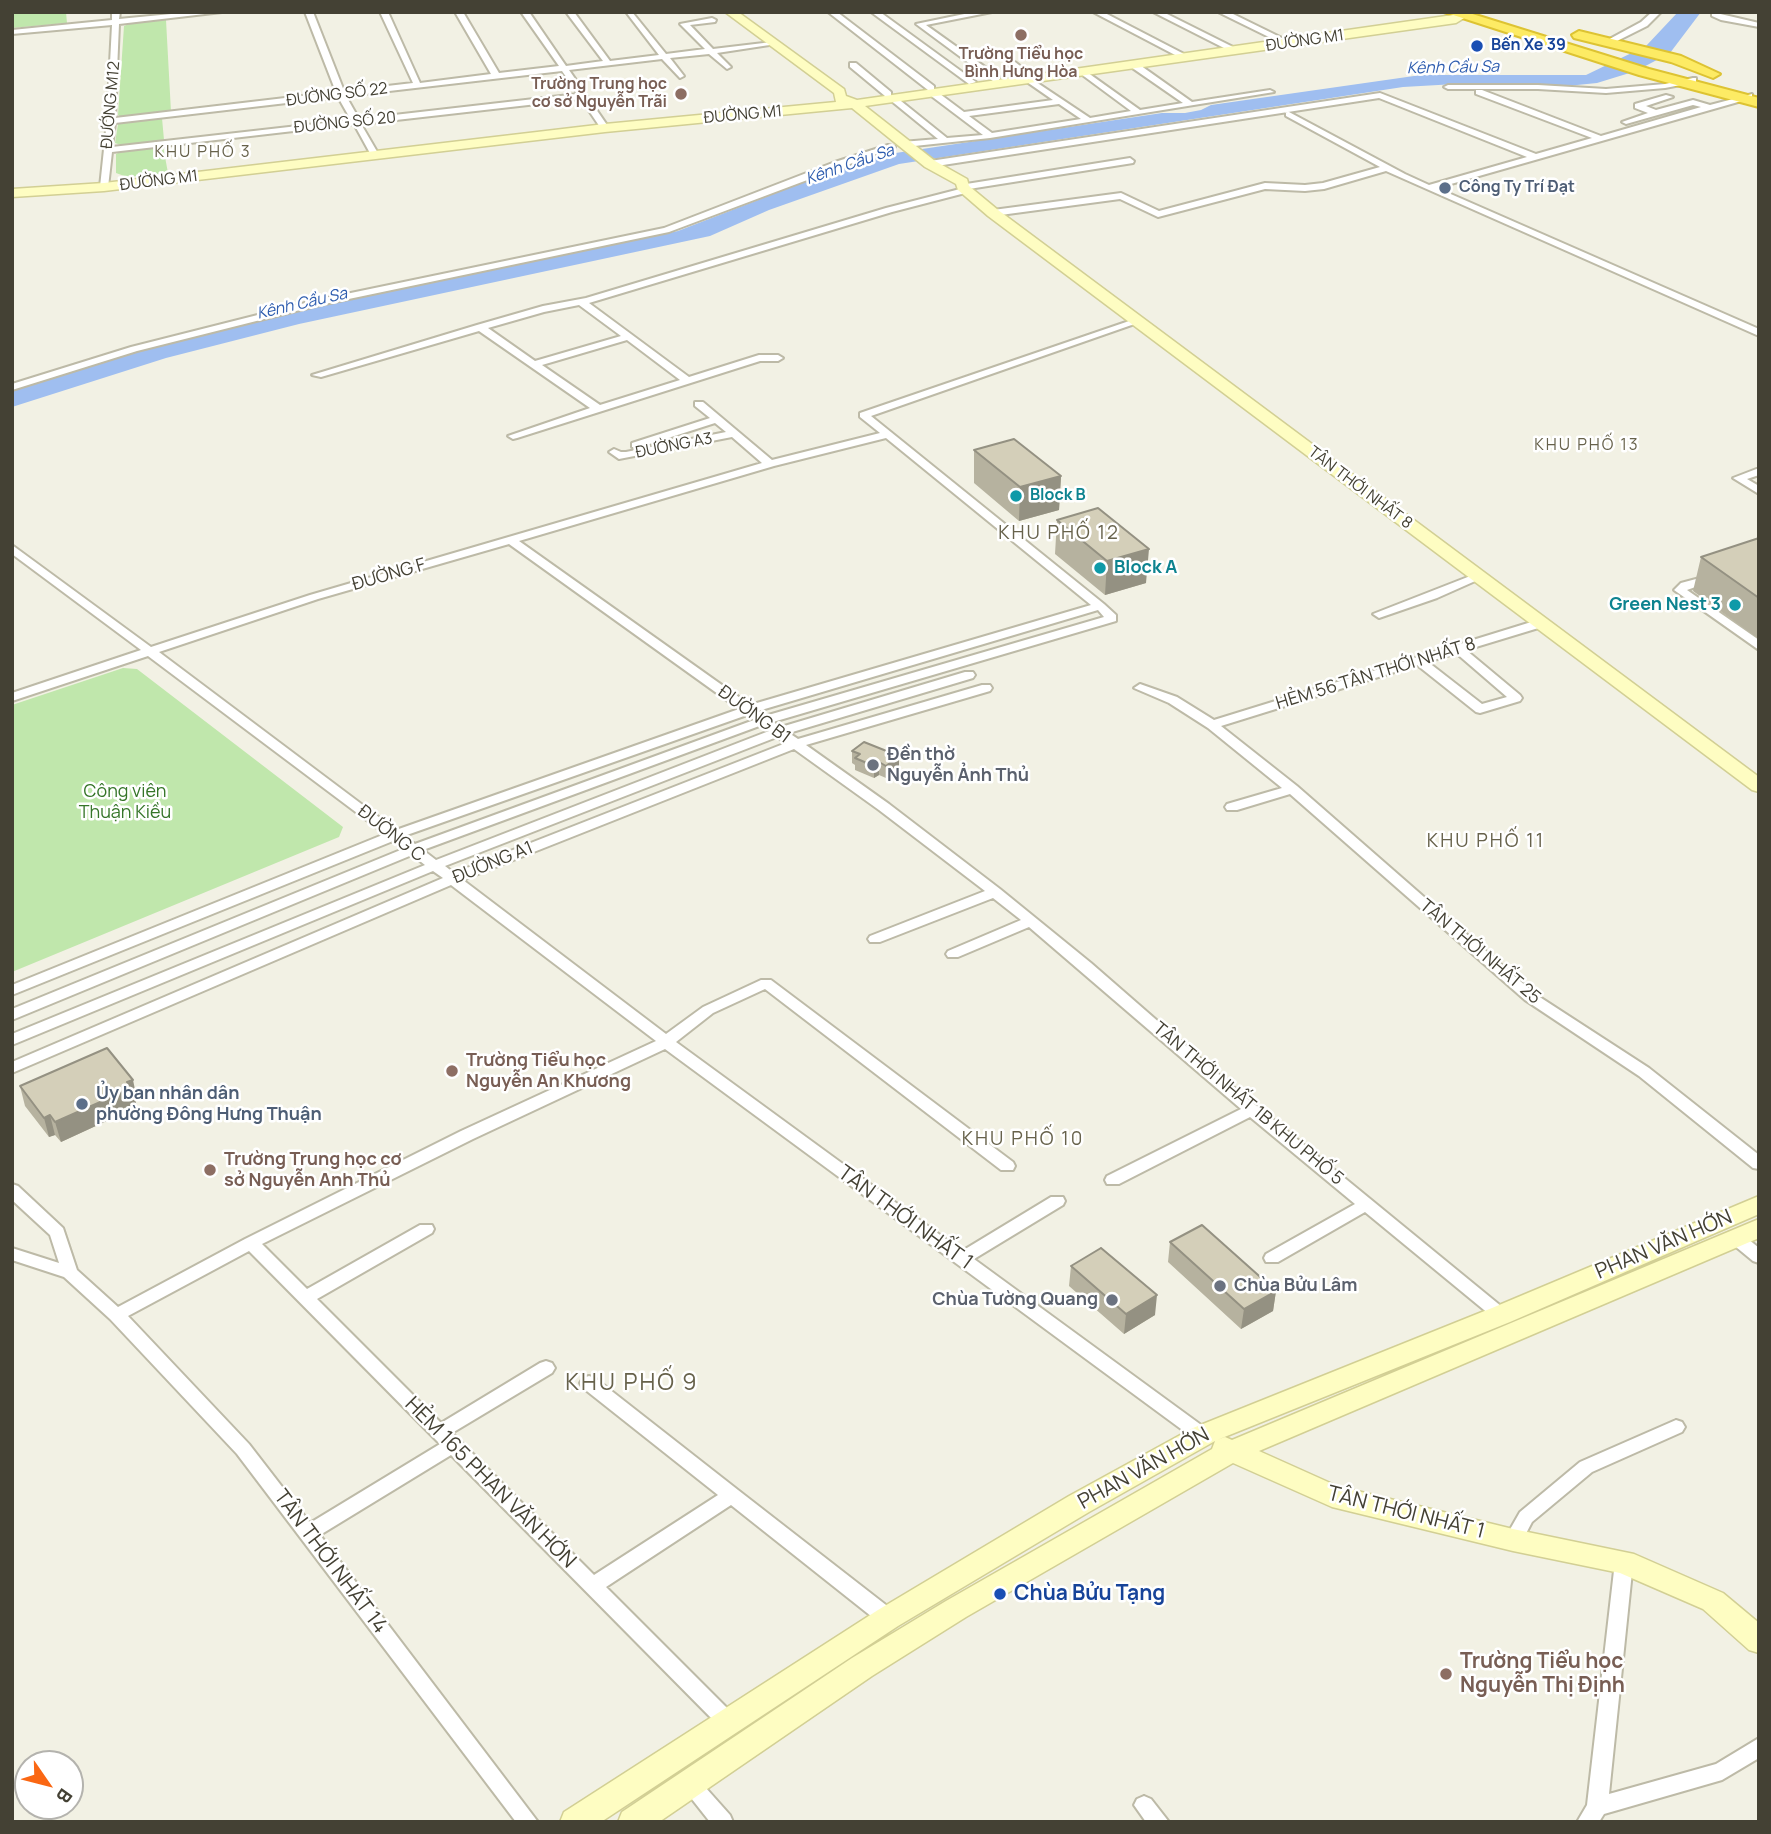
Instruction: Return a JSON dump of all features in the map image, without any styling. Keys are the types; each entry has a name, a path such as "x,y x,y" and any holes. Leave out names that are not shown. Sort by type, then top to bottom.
{"highway":[{"path":"1485,12 1661,66"},
{"path":"1497,12 1608,51 1636,48 1661,66 1690,81 1755,96"},
{"path":"1461,13 1608,51 1755,96"}],"street":[{"name":"ĐƯỚNG M12","path":"104,185 111,121 116,12"},
{"path":"12,32 218,12"},
{"path":"309,12 341,95 374,153"},
{"path":"384,12 418,86"},
{"path":"458,12 497,77"},
{"path":"525,12 604,126"},
{"path":"570,12 608,64"},
{"path":"681,12 691,22"},
{"name":"TÂN THỚI NHẤT 8","path":"730,12 840,92 843,102 898,145 965,189 993,213 1759,786"},
{"path":"832,12 989,136"},
{"path":"874,12 972,82"},
{"path":"932,12 944,20"},
{"path":"988,12 920,24 996,79"},
{"path":"1097,12 1180,54"},
{"path":"1157,12 1233,49"},
{"path":"1222,12 1280,39"},
{"path":"1608,51 1657,12"},
{"path":"1716,12 1715,14 1724,18 1759,25"},
{"path":"629,13 680,76"},
{"name":"ĐƯỜNG M1","path":"932,91 972,82 1083,72 1456,20 1461,13"},
{"name":"ĐƯỜNG M1","path":"12,191 104,185 604,126 890,97 1180,54 1233,49 1280,39 1428,20 1461,13"},
{"path":"712,20 684,24 727,67"},
{"name":"ĐƯỜNG SỐ 22","path":"111,121 772,44"},
{"path":"1012,64 1088,120"},
{"path":"853,65 945,140"},
{"path":"1134,65 1190,104"},
{"path":"1083,72 1137,112"},
{"path":"1448,87 1538,87 1606,91 1690,81"},
{"path":"12,387 134,349 320,302 666,230 838,164 898,145 989,136 1270,92"},
{"path":"1479,92 1602,139"},
{"path":"925,165 1380,95 1535,157"},
{"name":"ĐƯỜNG SỐ 20","path":"107,150 583,96"},
{"path":"1428,188 1755,96"},
{"path":"1656,113 1638,106 1669,97"},
{"path":"961,116 1060,101"},
{"path":"1626,122 1693,102 1712,107"},
{"path":"1289,114 1428,188 1759,333"},
{"path":"317,375 543,309 581,302 965,189 1130,161"},
{"path":"993,213 1121,196 1158,214 1265,186 1324,186 1386,168"},
{"path":"581,302 687,380"},
{"path":"12,1015 414,849 762,720 1112,618 864,415 1138,321"},
{"path":"480,327 597,408"},
{"path":"535,364 628,337"},
{"path":"513,436 759,358 778,358"},
{"path":"699,404 770,464"},
{"name":"ĐƯỜNG A3","path":"718,419 614,452 619,456 626,455 734,434"},
{"name":"ĐƯỜNG F","path":"12,698 314,597 770,464 888,434"},
{"path":"1759,471 1738,478 1759,491"},
{"name":"ĐƯỜNG B1","path":"511,540 884,807 995,892"},
{"name":"ĐƯỜNG C","path":"12,548 414,849 450,880 635,1016 666,1042"},
{"path":"1721,575 1685,585 1680,590 1759,646"},
{"path":"1379,614 1433,596 1478,576"},
{"path":"12,990 395,835 748,710 1100,606"},
{"name":"HẺM 56 TÂN THỚI NHẤT 8","path":"1212,725 1541,623"},
{"path":"1419,661 1482,710 1516,698 1458,649"},
{"name":"ĐƯỜNG A1","path":"12,1040 433,866 778,732 969,675"},
{"name":"ĐƯỜNG A1","path":"12,1068 450,880 795,744 986,688"},
{"name":"TÂN THỚI NHẤT 25","path":"1140,688 1173,700 1212,725 1292,789 1530,996 1644,1072 1759,1164"},
{"path":"1232,807 1292,789"},
{"path":"875,939 995,892"},
{"name":"TÂN THỚI NHẤT 1B KHU PHỐ 5","path":"995,892 1252,1110 1502,1315"},
{"path":"953,954 1030,921"},
{"path":"116,1315 251,1242 467,1135 666,1042 708,1010 766,984 1007,1167"},
{"name":"TÂN THỚI NHẤT 1","path":"666,1042 1230,1452 1332,1496 1513,1541 1624,1562 1713,1601 1758,1640"},
{"path":"1113,1180 1252,1110"},
{"path":"12,1190 57,1232 70,1273"},
{"path":"961,1259 1057,1200"},
{"path":"1272,1258 1367,1204"},
{"name":"PHAN VĂN HỚN","path":"575,1822 888,1618 1202,1434 1502,1315 1759,1205"},
{"path":"306,1298 426,1229"},
{"path":"1747,1233 1759,1257"},
{"name":"PHAN VĂN HỚN","path":"633,1822 862,1667 933,1623 1230,1452 1747,1233"},
{"name":"HẺM 165 PHAN VĂN HỚN","path":"251,1242 729,1723"},
{"path":"12,1254 70,1273"},
{"name":"TÂN THỚI NHẤT 14","path":"70,1273 116,1315 243,1449 528,1822"},
{"path":"308,1533 546,1368"},
{"path":"589,1383 888,1618"},
{"path":"1513,1541 1526,1517 1586,1467 1676,1427"},
{"path":"593,1585 732,1495"},
{"path":"1624,1562 1592,1814 1721,1771 1759,1747"},
{"path":"690,1784 723,1822"},
{"path":"1144,1805 1159,1822"}],"green space":[{"path":"12,12 66,12 67,23 12,28"},
{"path":"166,20 171,112 121,117 118,115 124,26"},
{"path":"162,118 164,140 124,146 115,143 118,124"},
{"path":"163,146 168,173 127,177 116,173 116,154"},
{"name":"Công viên Thuận Kiều","path":"123,668 137,669 343,827 339,837 12,972 12,705"}],"water":[{"name":"Kênh Cầu Sa","path":"1678,12 1701,12 1670,53 1636,71 1597,83 1557,87 1456,84 1403,87 899,164 769,210 710,236 299,324 166,358 12,407 12,390 143,350 264,318 678,231 869,157 1162,113 1185,113 1211,105 1421,75 1586,75 1646,46"}],"building":[{"path":"1014,439 1061,476 1020,487 974,450"},
{"path":"1098,508 1149,549 1107,561 1057,520"},
{"path":"1759,538 1759,598 1701,557"},
{"path":"864,742 899,756 886,766 879,762 874,766 855,758 860,754 852,751"},
{"path":"107,1048 133,1080 127,1082 132,1088 55,1122 50,1115 44,1118 20,1086"},
{"path":"1202,1225 1276,1291 1244,1309 1170,1242"},
{"path":"1101,1248 1157,1295 1126,1314 1071,1266"}],"place":[{"name":"Trường Tiểu học Bình Hưng Hòa","path":"1021,35"},
{"name":"Bến Xe 39","path":"1477,46"},
{"name":"Trường Trung học cơ sở Nguyễn Trãi","path":"681,94"},
{"name":"Công Ty Trí Đạt","path":"1445,188"},
{"name":"Block B","path":"1016,496"},
{"name":"Block A","path":"1100,568"},
{"name":"Green Nest 3","path":"1735,605"},
{"name":"Đền thờ Nguyễn Ảnh Thủ","path":"873,765"},
{"name":"Trường Tiểu học Nguyễn An Khương","path":"452,1071"},
{"name":"Ủy ban nhân dân phường Đông Hưng Thuận","path":"82,1104"},
{"name":"Trường Trung học cơ sở Nguyễn Anh Thủ","path":"210,1170"},
{"name":"Chùa Bửu Lâm","path":"1220,1286"},
{"name":"Chùa Tường Quang","path":"1112,1300"},
{"name":"Chùa Bửu Tạng","path":"1000,1594"},
{"name":"Trường Tiểu học Nguyễn Thị Định","path":"1446,1674"}],"district":[{"name":"KHU PHỐ 3","path":"203,153"},
{"name":"KHU PHỐ 13","path":"1587,446"},
{"name":"KHU PHỐ 12","path":"1059,534"},
{"name":"KHU PHỐ 11","path":"1486,842"},
{"name":"KHU PHỐ 10","path":"1023,1140"},
{"name":"KHU PHỐ 9","path":"632,1384"}]}
